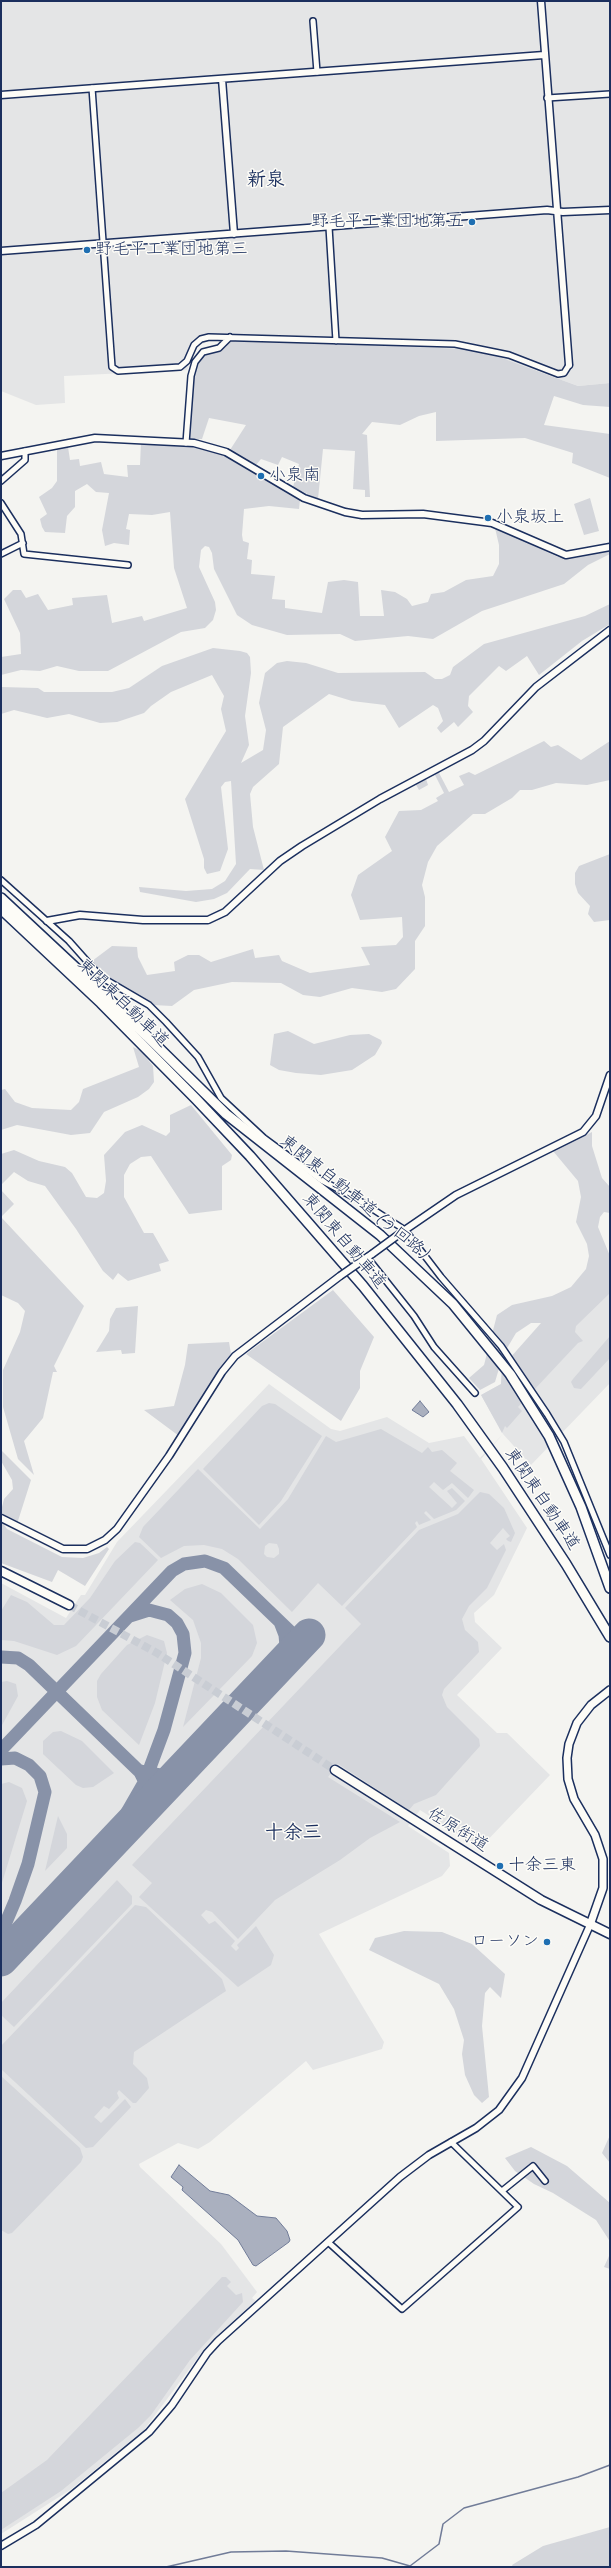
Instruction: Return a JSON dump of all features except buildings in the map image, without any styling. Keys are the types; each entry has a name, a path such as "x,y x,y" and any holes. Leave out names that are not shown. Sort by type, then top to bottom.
{"highway":[{"name":"東関東自動車道","path":"1,898 106,996 202,1093"},
{"name":"東関東自動車道","path":"1,909 101,1003 196,1099 250,1156 363,1286 457,1404 503,1468 569,1569 610,1637"},
{"name":"東関東自動車道 (う回路)","path":"202,1093 250,1135 391,1244 453,1304 484,1340 529,1402 549,1436 581,1507 610,1588"},
{"path":"1,1572 69,1605"},
{"name":"佐原街道","path":"335,1770 528,1892 610,1934"}],"main road":[{"path":"590,1925 603,1888 603,1859 595,1834 574,1799 568,1779 567,1758 571,1736 581,1716 595,1700 610,1690"}],"street":[{"path":"92,88 112,367 118,371 180,367 187,361 194,345 201,339 230,337 472,346 509,354 558,374 564,373 569,365 547,98 541,1"},
{"path":"313,21 317,72"},
{"path":"1,95 544,55"},
{"path":"222,79 234,234"},
{"path":"547,98 610,94"},
{"path":"1,251 556,211 610,210"},
{"path":"329,227 336,341"},
{"path":"186,442 191,376 195,362 203,352 220,348 230,337"},
{"path":"1,456 95,438 186,442 213,446 226,452 304,498 345,512 362,515 430,515 492,523 566,555 610,547"},
{"path":"1,481 25,460 25,451"},
{"path":"1,503 18,528 23,543 24,552 27,555 128,565"},
{"path":"1,554 23,543"},
{"path":"47,921 80,915 143,920 208,920 225,912 280,861 302,846 380,799 472,750 484,741 536,687 610,630"},
{"path":"1,880 69,941 101,977 149,1005 194,1052 221,1098 264,1138 322,1180 357,1199 404,1231 441,1277 501,1346 547,1414 564,1442 610,1555"},
{"path":"1,1518 63,1549 87,1549 105,1540 117,1529 169,1456 222,1372 235,1356 340,1276 456,1195 584,1132 596,1116 610,1075"},
{"path":"367,1257 414,1316 434,1347 475,1393"},
{"path":"1,2546 36,2525 149,2432 172,2405 207,2353 218,2341 400,2177 451,2142 489,2119 516,2087 590,1925"},
{"path":"328,2242 402,2310 518,2207 451,2142"},
{"path":"502,2191 533,2166 545,2181"}],"shaded area":[{"path":"1,1 610,1 610,383 578,386 494,355 463,349 211,340 198,346 187,370 64,376 65,403 36,405 1,391"},
{"path":"230,339 463,349 494,355 578,386 610,383 610,407 583,405 554,396 544,425 610,434 610,478 572,463 573,453 525,438 436,441 436,412 419,416 400,425 372,422 362,434 367,435 370,497 365,497 365,490 353,489 355,451 323,449 318,499 293,487 299,464 282,457 278,465 261,459 256,465 230,450 246,425 209,418 202,439 189,439 193,376 197,366 206,353 226,347"},
{"path":"141,442 190,445 212,449 300,500 299,509 269,506 244,509 242,535 243,541 249,543 247,559 252,560 251,574 275,576 272,599 285,600 285,608 322,613 328,582 344,580 358,582 360,616 384,616 381,590 395,592 407,599 412,606 428,602 431,594 444,592 466,580 493,576 499,564 499,545 495,528 558,557 575,558 610,550 610,554 588,565 564,584 482,611 433,639 408,636 355,641 340,634 287,635 252,625 237,615 214,569 212,553 209,547 205,546 201,550 199,567 215,602 216,610 213,620 205,628 181,632 108,671 79,671 57,666 40,671 21,670 1,675 1,657 21,654 20,633 4,599 13,590 21,590 26,598 38,594 48,610 73,605 72,598 107,595 112,623 142,616 144,621 187,608 174,568 170,512 152,515 129,514 126,529 130,530 129,545 114,543 105,546 102,530 109,493 96,492 87,484 75,491 75,507 67,516 65,533 45,532 42,527 40,519 47,514 39,497 52,488 57,481 57,449 68,447 70,460 79,459 80,466 101,462 104,474 128,477 127,465 140,465"},
{"path":"590,498 599,531 584,535 574,504"},
{"path":"610,604 610,624 582,641 539,675 527,656 506,671 499,666 469,696 468,706 473,712 458,727 454,722 441,733 437,728 443,721 438,708 433,705 399,728 385,705 352,701 329,694 283,727 279,764 253,787 250,794 253,827 264,870 250,869 227,893 214,899 196,902 140,892 139,887 186,891 212,889 225,881 236,864 231,781 225,782 221,787 228,849 220,871 207,874 204,868 204,859 185,799 226,731 221,709 224,696 212,675 171,692 151,706 144,713 117,722 100,723 69,714 47,718 14,710 1,714 1,687 38,688 44,692 112,692 129,688 162,666 213,648 240,651 247,653 250,657 251,673 245,716 249,745 241,763 263,750 266,730 259,703 265,673 277,663 287,661 306,663 338,673 425,672 435,679 442,679 450,675 453,667 484,644 585,616"},
{"path":"544,741 551,747 558,745 581,760 610,741 610,780 587,785 556,783 532,790 520,790 512,798 485,814 473,814 437,846 428,862 422,885 425,897 425,926 415,941 415,969 396,989 382,992 352,988 320,997 303,995 281,983 232,982 194,990 172,1006 153,1005 109,979 92,961 112,946 137,947 138,957 147,975 175,971 174,962 188,955 199,955 211,962 253,949 255,958 279,955 282,961 310,973 370,965 361,947 396,945 403,937 402,917 360,920 351,895 358,875 392,851 385,837 399,811 421,810 438,801 436,798 444,793 435,775 426,779 428,785 419,790 415,783 438,771 449,792 464,785 459,776 469,772 475,775"},
{"path":"610,854 610,920 594,922 588,914 590,906 578,893 575,884 575,873 579,866"},
{"path":"288,1031 314,1044 350,1035 369,1034 381,1040 382,1043 375,1055 352,1070 321,1075 296,1073 279,1070 270,1065 274,1034"},
{"path":"133,1047 141,1051 153,1066 154,1082 149,1089 138,1097 104,1112 90,1133 71,1135 17,1125 1,1130 1,1090 5,1089 15,1102 32,1108 71,1110 79,1102 83,1089 139,1067"},
{"path":"191,1105 232,1155 231,1160 222,1166 222,1210 189,1214 151,1156 141,1157 130,1164 124,1175 124,1197 144,1233 153,1233 169,1261 159,1264 161,1271 128,1281 118,1273 113,1280 103,1271 76,1229 45,1186 28,1181 14,1172 1,1185 1,1154 14,1150 39,1161 65,1167 72,1173 86,1197 97,1198 104,1193 106,1181 104,1155 125,1132 142,1125 166,1136 170,1132 170,1115"},
{"path":"592,1132 592,1146 602,1178 610,1187 610,1213 604,1212 600,1217 598,1227 610,1256 610,1293 576,1326 575,1332 583,1341 578,1343 518,1407 522,1411 507,1428 505,1426 502,1433 481,1395 501,1384 502,1367 541,1323 531,1323 516,1333 503,1355 495,1382 480,1390 469,1378 484,1365 497,1315 512,1305 552,1296 571,1287 586,1269 589,1256 587,1244 576,1222 581,1197 578,1181 553,1151"},
{"path":"1,1190 14,1204 1,1217"},
{"path":"1,1217 84,1306 54,1366 57,1372 53,1372 43,1418 24,1441 34,1475 18,1459 3,1407 3,1370 20,1332 25,1311 18,1303 1,1295"},
{"path":"610,1256 610,1383 531,1465 503,1434 481,1395 501,1384 502,1367 542,1323 548,1322"},
{"path":"333,1290 374,1337 360,1371 360,1388 341,1421 246,1354"},
{"path":"138,1306 135,1353 122,1354 121,1350 96,1352 109,1331 110,1319 116,1308"},
{"path":"610,1336 610,1358 581,1389 574,1388 571,1382 573,1379"},
{"path":"229,1342 231,1354 179,1436 144,1410 174,1406 185,1365 188,1344"},
{"path":"269,1384 331,1429 340,1431 387,1417 429,1443 464,1436 480,1458 503,1434 481,1459 527,1528 494,1595 474,1613 475,1622 502,1648 457,1695 497,1733 507,1733 550,1775 480,1848 420,1810 408,1826 449,1853 450,1866 442,1876 319,1934 384,2042 382,2049 313,2070 306,2061 210,2142 198,2149 178,2143 139,2164 140,2167 221,2244 257,2292 252,2298 256,2301 208,2344 144,2430 70,2490 1,2534 1,1583 66,1618 81,1595 85,1595 117,1542"},
{"path":"269,1403 275,1404 322,1436 281,1501 259,1525 203,1469 262,1406"},
{"path":"381,1429 422,1453 428,1447 432,1452 442,1450 457,1463 450,1471 474,1490 468,1498 452,1483 443,1490 434,1482 429,1487 452,1508 457,1503 447,1491 452,1488 465,1501 456,1510 434,1519 426,1511 424,1513 431,1520 419,1525 417,1521 415,1523 417,1527 342,1606 318,1583 292,1612 238,1559 222,1549 204,1545 184,1546 161,1558 139,1537 143,1527 198,1469 260,1529 288,1499 326,1436 336,1442","holes":["269,1543 277,1544 279,1554 274,1558 267,1557 264,1554 265,1546"]},
{"path":"1,1450 31,1480 17,1524 3,1515 1,1511 4,1499 13,1489 12,1480 1,1461"},
{"path":"480,1492 489,1494 504,1508 515,1533 511,1542 508,1541 506,1539 510,1536 503,1528 490,1543 497,1550 504,1544 506,1550 487,1588 469,1606 462,1619 465,1630 478,1642 479,1652 444,1689 442,1695 447,1707 479,1739 480,1746 436,1795 414,1804 409,1810 338,1764 328,1777 400,1822 370,1838 340,1860 275,1900 238,1939 212,1912 206,1910 201,1915 209,1924 215,1921 235,1941 231,1946 236,1951 239,1948 237,1945 256,1926 274,1955 271,1965 238,1987 139,1897 152,1883 132,1865 361,1624 345,1608 419,1530 458,1514"},
{"path":"2,1522 7,1529 62,1557 83,1558 99,1553 107,1547 109,1549 85,1586 58,1570 52,1582 1,1563"},
{"path":"135,1542 140,1543 158,1560 76,1646 57,1655 14,1641 1,1640 1,1611 11,1595 27,1602 54,1625 64,1625 90,1598 115,1561"},
{"path":"202,1584 221,1593 253,1625 257,1643 252,1656 183,1727 201,1658 201,1643 193,1620 170,1600 185,1589"},
{"path":"147,1635 164,1641 167,1653 155,1703 139,1745 102,1710 97,1697 97,1681 101,1674 127,1645"},
{"path":"7,1681 16,1684 18,1696 1,1727 1,1682"},
{"path":"61,1731 82,1741 114,1773 93,1787 83,1788 76,1785 43,1754 43,1741 53,1732"},
{"path":"9,1782 22,1788 27,1801 1,1886 1,1784"},
{"path":"58,1816 67,1834 67,1848 45,1871"},
{"path":"117,1880 132,1896 132,1904 14,2027 1,2015 1,2003"},
{"path":"135,1905 146,1907 222,1979 226,1991 134,2052 133,2064 147,2078 149,2088 136,2103 133,2103 119,2090 117,2093 119,2098 109,2109 104,2106 94,2117 101,2123 125,2099 131,2107 93,2147 86,2148 1,2069 1,2046"},
{"path":"404,1931 442,1932 472,1944 505,1974 501,1998 490,1987 485,1993 482,2026 489,2097 482,2103 474,2095 465,2075 462,2054 464,2040 454,2009 439,1984 369,1950 375,1938"},
{"path":"1,2076 80,2148 83,2157 81,2162 12,2233 8,2234 1,2230"},
{"path":"610,2135 610,2163 602,2153"},
{"path":"531,2147 567,2166 610,2203 610,2269 604,2267 609,2256 609,2240 596,2220 553,2193 534,2184 515,2171 505,2158"},
{"path":"222,2277 226,2277 231,2282 227,2286 236,2295 242,2293 243,2302 190,2360 151,2415 138,2428 61,2491 1,2530 1,2493 47,2460"},
{"path":"610,2527 610,2567 513,2567 512,2565 543,2546"}],"water":[{"path":"420,1401 429,1412 423,1417 412,1410"},
{"path":"179,2165 210,2191 229,2195 257,2216 276,2218 287,2231 290,2240 289,2242 256,2266 253,2265 238,2240 182,2190 183,2187 171,2177"}],"waterway":[{"path":"410,2566 439,2544 443,2524 464,2508 578,2477 610,2465"},
{"path":"166,2567 231,2552 286,2551 382,2558 410,2566"}],"taxiway":[{"path":"1,1750 172,1571 184,1564 205,1561 224,1568 302,1643"},
{"path":"85,1871 118,1828 145,1781 164,1730 185,1653 183,1634 177,1623 168,1615 149,1610 130,1616"},
{"path":"279,1667 286,1646 285,1635 280,1622"},
{"path":"1,1657 18,1658 29,1665 140,1772 146,1784 146,1801 140,1813 122,1832"},
{"path":"1,1759 15,1758 29,1765 40,1776 45,1792 28,1864 1,1934"},
{"path":"141,1771 161,1775 182,1769"}],"runway":[{"path":"1,1960 309,1635"}],"tunnel":[{"path":"69,1605 157,1653 335,1770"}],"place":[{"name":"野毛平工業団地第五","path":"472,222"},
{"name":"野毛平工業団地第三","path":"87,250"},
{"name":"小泉南","path":"261,476"},
{"name":"小泉坂上","path":"488,518"},
{"name":"十余三東","path":"500,1866"},
{"name":"ローソン","path":"547,1942"}],"district":[{"name":"新泉","path":"266,180"},
{"name":"十余三","path":"293,1833"}]}
